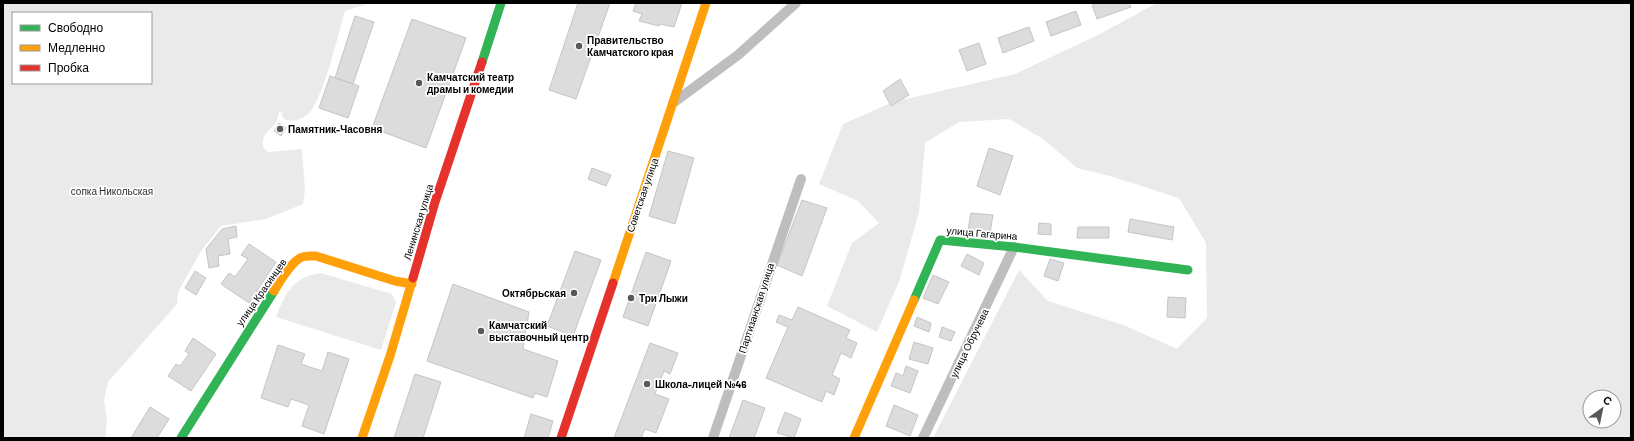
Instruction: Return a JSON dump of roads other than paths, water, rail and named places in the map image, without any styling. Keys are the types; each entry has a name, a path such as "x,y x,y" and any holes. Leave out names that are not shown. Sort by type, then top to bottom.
{"main road":[{"name":"Ленинская улица","path":"362,438 390,356 435,202 499,13 501,3"},
{"name":"Советская улица","path":"561,438 674,103 706,3"},
{"name":"улица Гагарина","path":"854,438 940,240 1014,247 1188,270"},
{"name":"улица Красинцев","path":"181,438 278,284 300,258 305,256 316,256 395,281 412,284"}],"street":[{"path":"674,103 738,55 796,3"},
{"name":"Партизанская улица","path":"713,438 801,179"},
{"name":"улица Обручева","path":"923,438 1014,247"}],"place":[{"name":"Правительство Камчатского края","path":"579,46"},
{"name":"Камчатский театр драмы и комедии","path":"419,83"},
{"name":"Памятник-Часовня","path":"280,129"},
{"name":"Октябрьская","path":"574,293"},
{"name":"Три Лыжи","path":"631,298"},
{"name":"Камчатский выставочный центр","path":"481,331"},
{"name":"Школа-лицей №46","path":"647,384"}],"park label":[{"name":"сопка Никольская","path":"112,191"}]}
